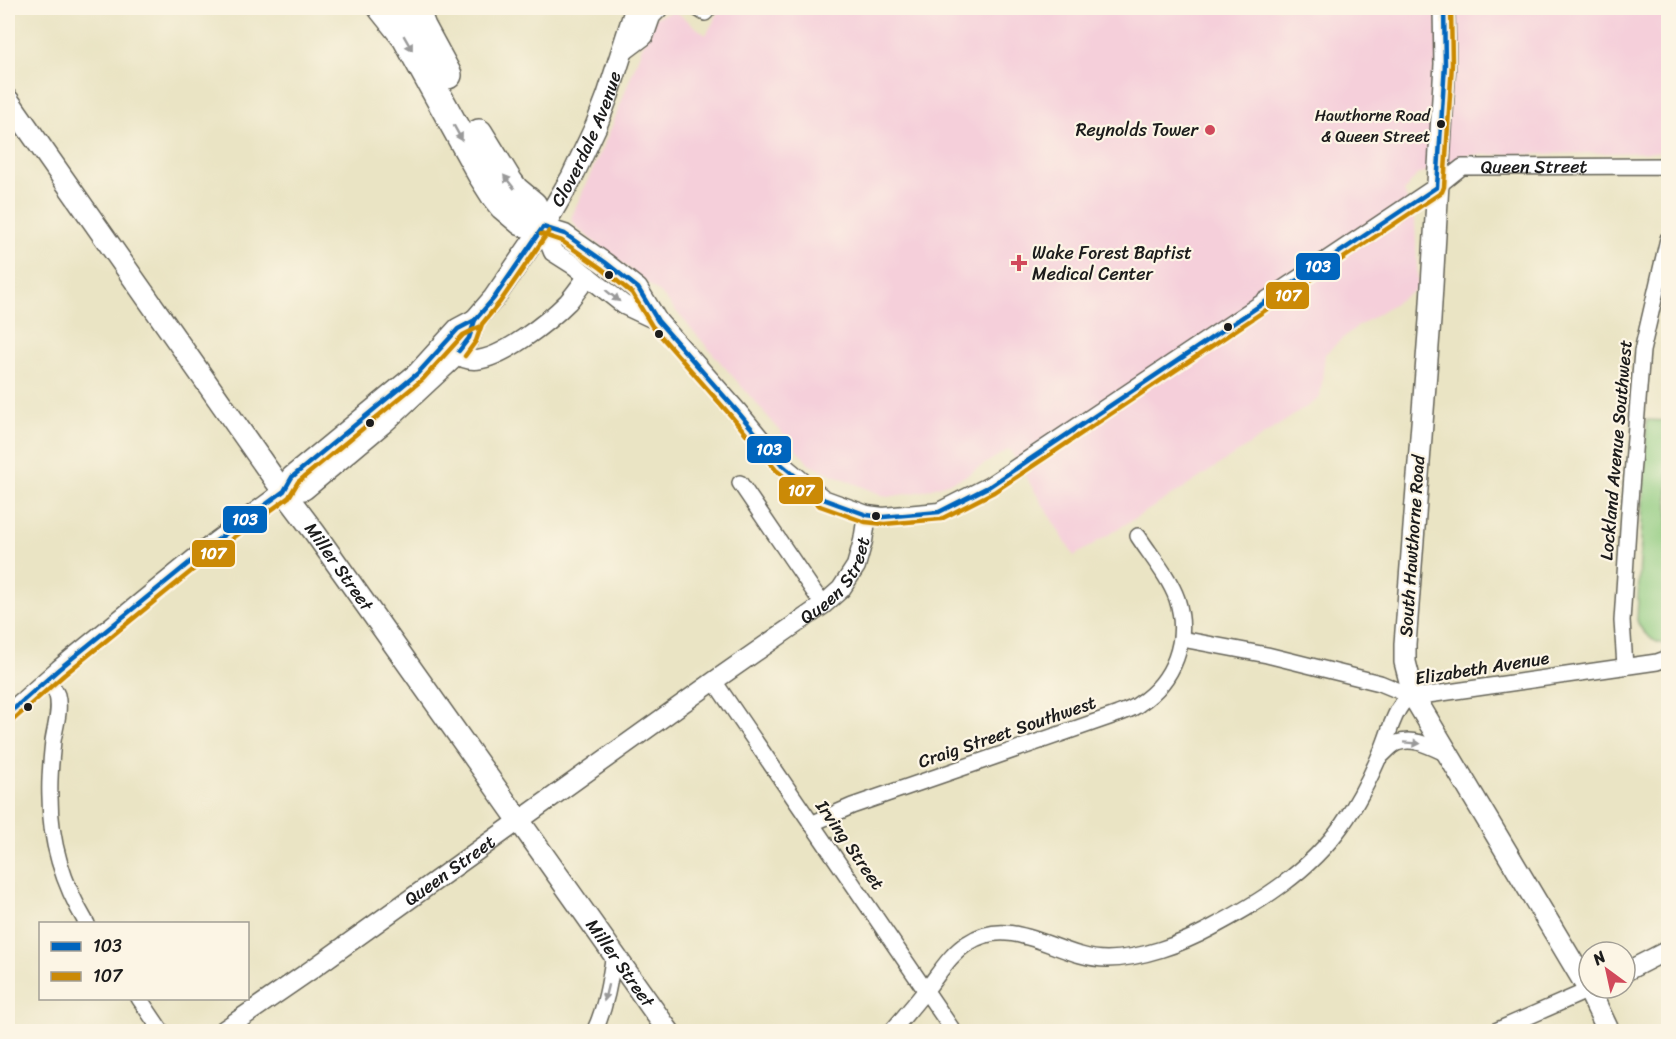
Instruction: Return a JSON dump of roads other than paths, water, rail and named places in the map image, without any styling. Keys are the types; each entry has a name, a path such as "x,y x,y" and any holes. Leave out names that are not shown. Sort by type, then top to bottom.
{"highway":[{"path":"382,8 406,38 495,196 522,222 543,227"},
{"path":"415,8 430,44 496,162 515,190 533,205 543,227"}],"main road":[{"name":"Cloverdale Avenue","path":"284,491 292,477 418,373 458,329 475,320 494,298 543,227 572,177 608,95 636,8"},
{"path":"623,50 643,34 650,15 657,8"},
{"name":"South Hawthorne Road","path":"1444,8 1445,64 1429,331 1405,662 1414,697 1577,966"},
{"name":"Miller Street","path":"8,100 669,1032"},
{"name":"Cloverdale Avenue","path":"284,491 304,489 384,422 457,354 469,338 475,320"},
{"path":"250,444 270,459 281,462 294,462 319,454"},
{"name":"South Hawthorne Road","path":"1596,1000 1610,1032"}],"street":[{"name":"Queen Street","path":"221,1032 823,605 841,589 856,566 867,515 884,517 939,512 990,486 1437,187 1462,167 1665,166 1668,169"},
{"path":"543,227 553,252 624,305 658,321"},
{"path":"543,227 566,234 638,288 658,321 782,465 823,499 867,515"},
{"name":"Lockland Avenue Southwest","path":"1625,666 1622,621 1642,351 1668,239"},
{"path":"457,354 462,358 474,360 507,348 546,322 567,303 588,276"},
{"path":"740,483 823,605"},
{"name":"Cloverdale Avenue","path":"8,714 236,525 284,491"},
{"name":"Craig Street Southwest","path":"811,824 852,807 1138,706 1165,682 1182,639 1180,614 1175,595 1138,536"},
{"path":"1182,639 1267,655 1380,683 1414,697"},
{"name":"Elizabeth Avenue","path":"891,1032 959,949 978,937 994,932 1005,932 1074,952 1107,959 1123,958 1156,950 1208,930 1284,884 1305,867 1342,825 1367,782 1392,723 1404,702 1414,697 1657,662 1668,658"},
{"path":"48,679 56,694 58,707 51,764 51,825 56,852 69,891 86,922"},
{"name":"Irving Street","path":"714,681 954,1032"},
{"path":"1378,757 1396,743 1411,741 1449,755"},
{"path":"1637,966 1668,950"},
{"path":"594,1032 600,1020 614,953"},
{"path":"1493,1032 1577,995"},
{"path":"140,1000 162,1032"}],"place":[{"name":"Hawthorne Road & Queen Street","path":"1441,124"},
{"name":"Reynolds Tower","path":"1210,130"},
{"name":"Wake Forest Baptist Medical Center","path":"1019,263"}]}
